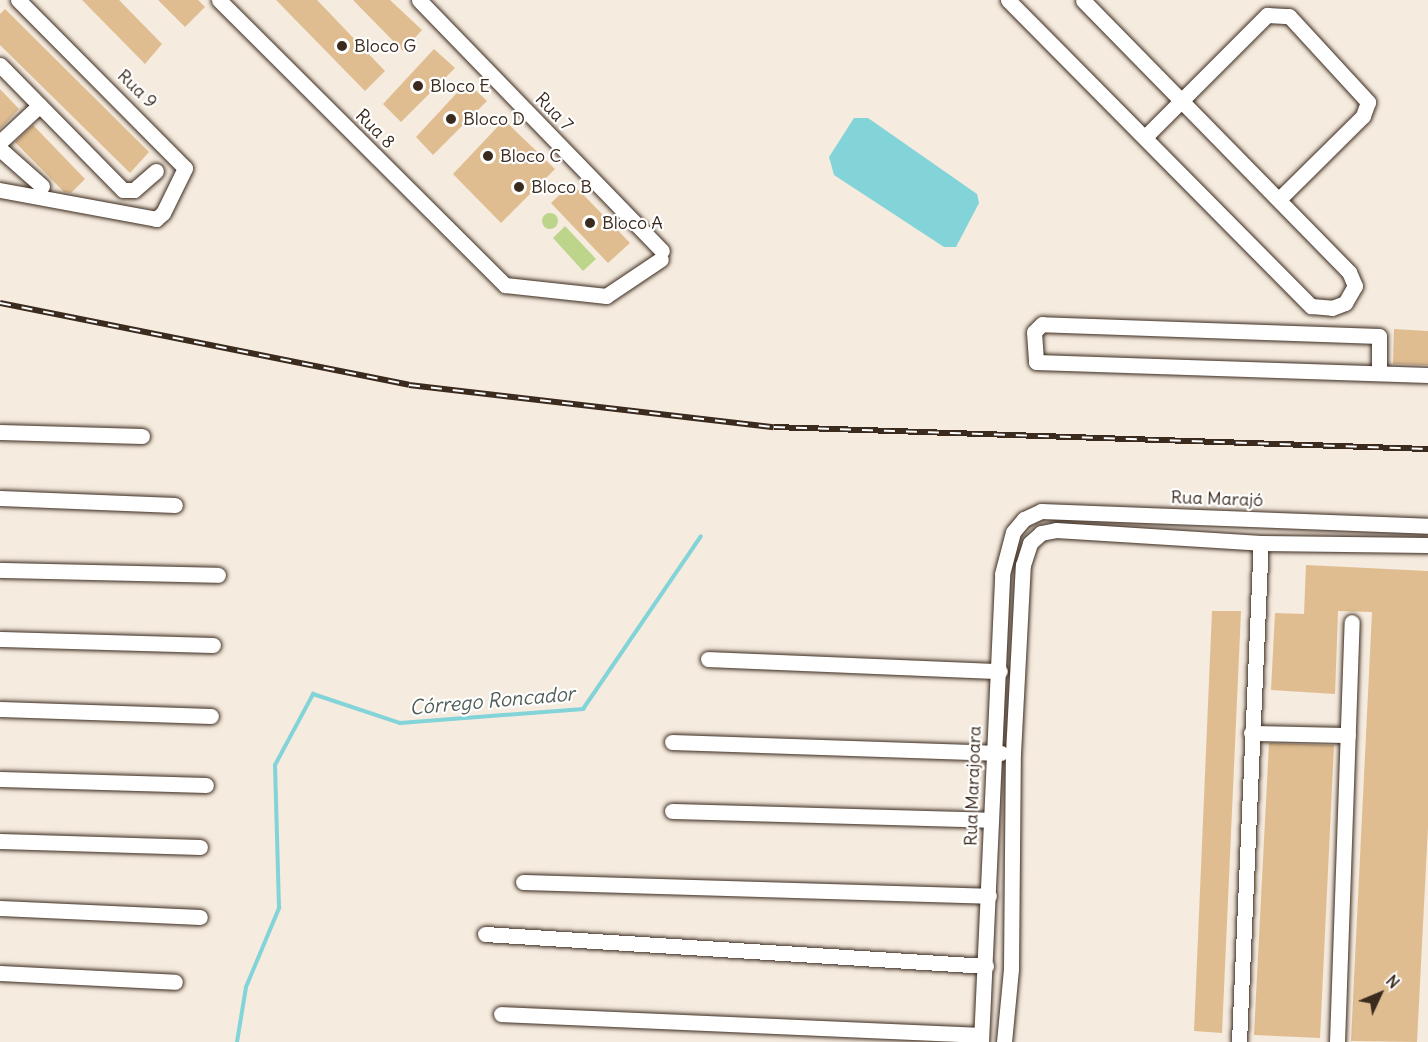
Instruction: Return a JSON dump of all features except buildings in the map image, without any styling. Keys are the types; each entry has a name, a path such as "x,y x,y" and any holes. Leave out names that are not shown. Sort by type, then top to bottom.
{"street":[{"name":"Rua 9","path":"0,190 159,218 185,164 18,0"},
{"name":"Rua 8","path":"219,0 505,285 606,296 661,255"},
{"name":"Rua 7","path":"419,0 661,255"},
{"path":"1008,0 1311,306 1332,308 1345,303 1354,286 1349,272 1280,198 1083,0"},
{"path":"1144,137 1267,15 1288,16 1368,102 1363,116 1280,198"},
{"path":"0,65 127,192 134,190 156,171"},
{"path":"0,142 40,105"},
{"path":"0,149 42,186"},
{"path":"1379,373 1379,336 1042,324 1034,332 1036,362 1428,375"},
{"path":"0,432 142,436"},
{"path":"0,498 175,505"},
{"name":"Rua Marajó","path":"1012,532 1024,519 1041,511 1428,526"},
{"path":"1326,543 1327,522"},
{"path":"1004,1042 1011,969 1013,753 1023,565 1030,543 1041,533 1056,530 1261,543 1428,545"},
{"path":"1012,532 1030,543"},
{"name":"Rua Marajoara","path":"981,1038 989,896 992,753 1000,671 1002,574 1012,532"},
{"path":"1239,1042 1261,543"},
{"path":"0,570 218,575"},
{"path":"1337,1042 1352,622"},
{"path":"0,639 213,645"},
{"path":"708,659 1000,671"},
{"path":"0,709 211,716"},
{"path":"1251,733 1348,735"},
{"path":"672,742 1013,753"},
{"path":"0,779 206,785"},
{"path":"672,811 991,820"},
{"path":"0,841 200,847"},
{"path":"523,882 989,896"},
{"path":"0,908 200,917"},
{"path":"485,934 986,966"},
{"path":"0,973 175,982"},
{"path":"501,1014 981,1038"}],"green space":[{"path":"550,213 556,215 558,221 556,227 550,229 544,227 542,221 544,215"},
{"path":"565,226 596,259 583,271 553,238"}],"water":[{"path":"854,118 868,118 977,194 979,203 956,247 944,247 834,175 829,157"}],"waterway":[{"name":"Córrego Roncador","path":"237,1042 246,987 279,908 275,765 313,694 400,723 583,709 701,536"}],"railway":[{"path":"0,303 409,385 774,427 1428,449"}],"place":[{"name":"Bloco G","path":"342,46"},
{"name":"Bloco E","path":"418,86"},
{"name":"Bloco D","path":"451,119"},
{"name":"Bloco C","path":"488,156"},
{"name":"Bloco B","path":"519,187"},
{"name":"Bloco A","path":"590,223"}]}
